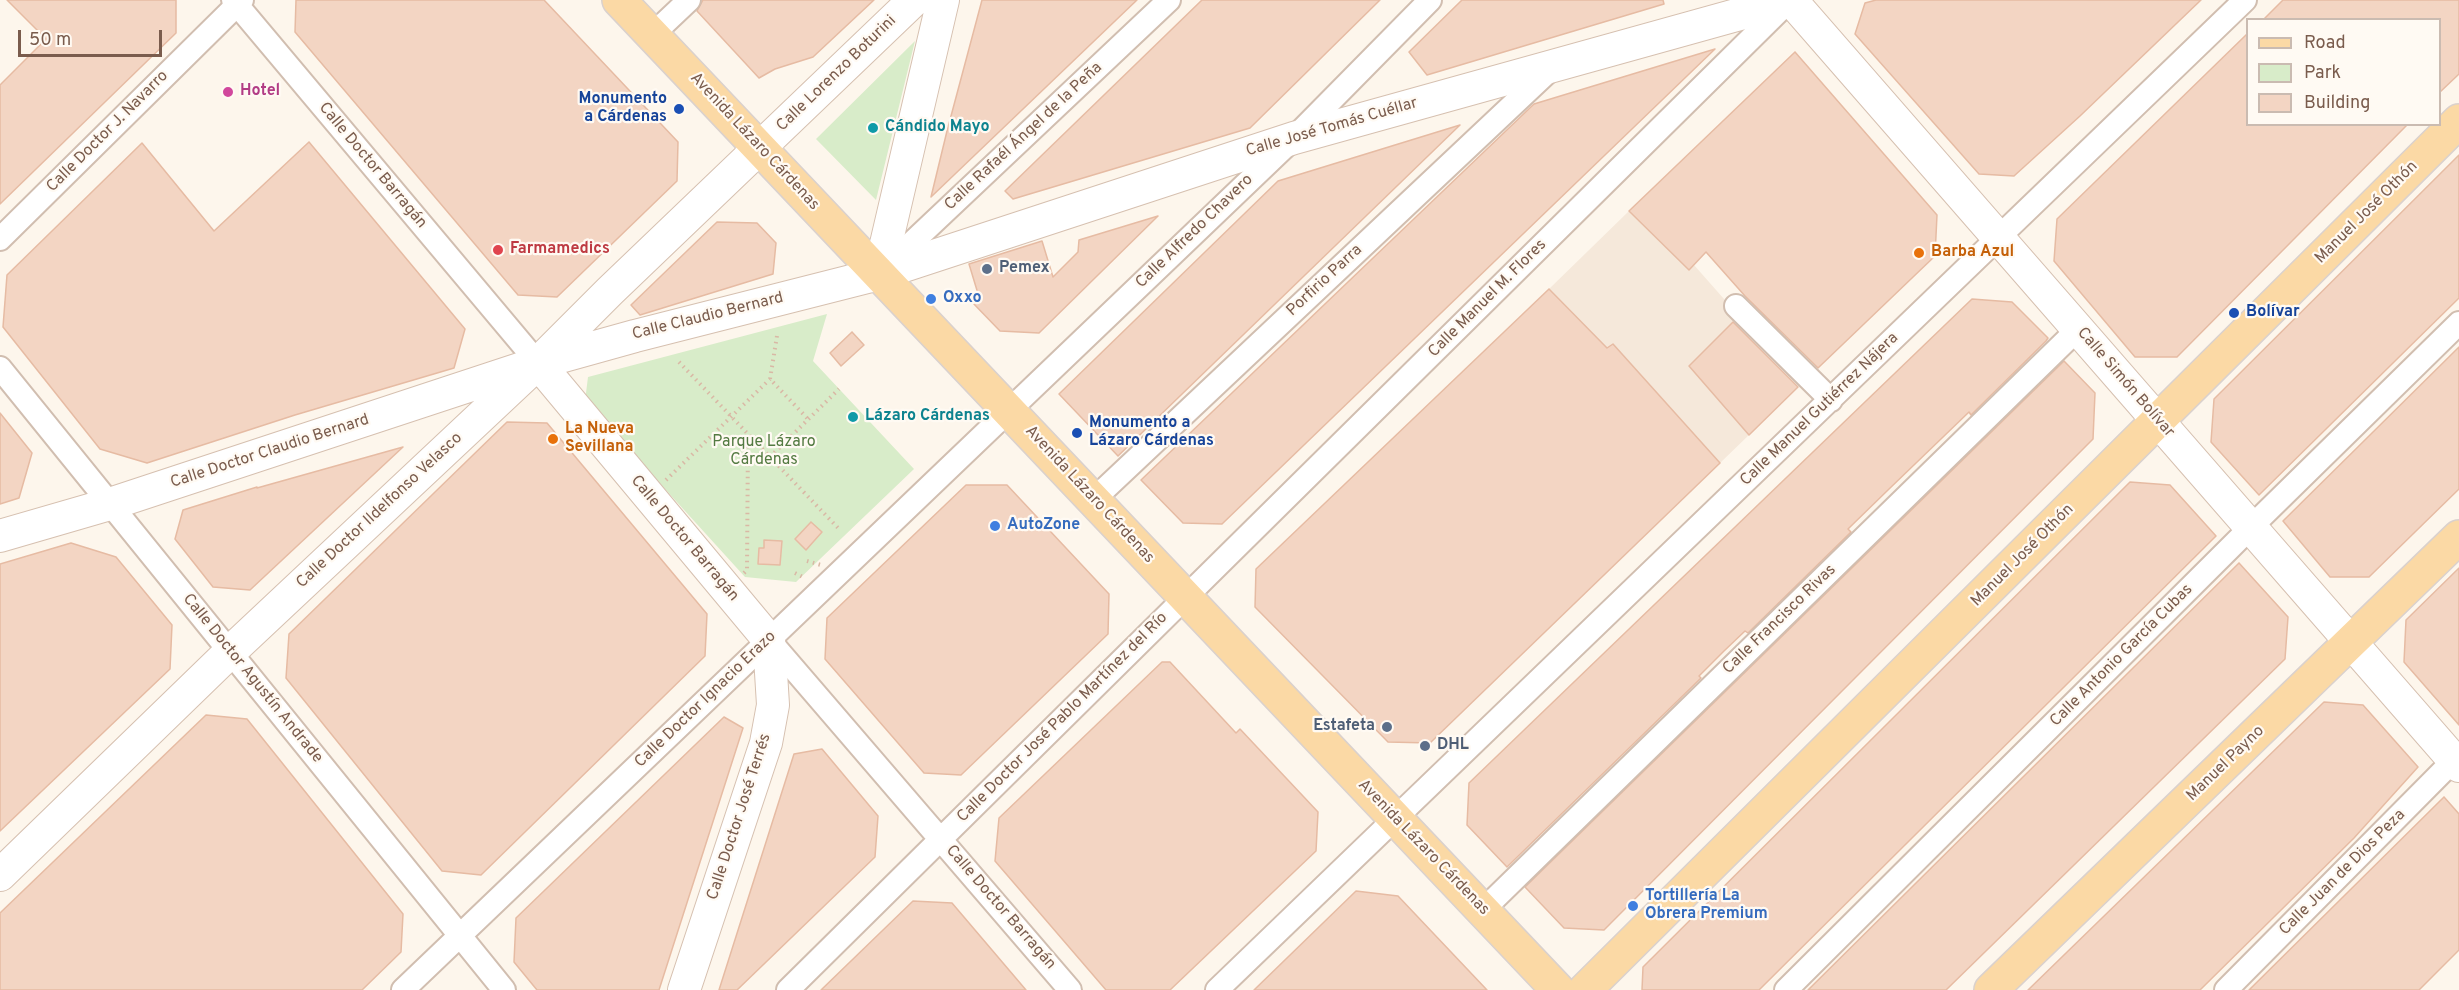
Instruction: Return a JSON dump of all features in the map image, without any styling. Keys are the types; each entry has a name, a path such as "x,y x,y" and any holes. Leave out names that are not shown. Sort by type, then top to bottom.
{"main road":[{"name":"Avenida Lázaro Cárdenas","path":"620,0 1558,990"},
{"name":"Manuel José Othón","path":"1586,990 2459,121"},
{"name":"Manuel Payno","path":"1991,990 2459,537"}],"street":[{"path":"652,35 689,0"},
{"name":"Calle Lorenzo Boturini","path":"760,148 914,0"},
{"path":"879,274 943,0"},
{"name":"Calle Rafaél Ángel de la Peña","path":"879,274 1168,0"},
{"name":"Calle Alfredo Chavero","path":"1010,412 1294,138 1430,0"},
{"name":"Calle José Tomás Cuéllar","path":"879,274 1294,138 1790,0"},
{"name":"Calle Simón Bolívar","path":"1790,0 2350,643 2457,760"},
{"name":"Calle Manuel M. Flores","path":"1185,597 1790,0"},
{"name":"Calle Manuel Gutiérrez Nájera","path":"1217,990 2245,0"},
{"name":"Calle Doctor J. Navarro","path":"0,239 238,1"},
{"name":"Calle Doctor Barragán","path":"238,1 769,640 1070,990"},
{"name":"Porfirio Parra","path":"1093,500 1557,63"},
{"name":"Calle Doctor Ildelfonso Velasco","path":"0,875 230,652 538,363 760,148"},
{"name":"Calle Claudio Bernard","path":"538,363 634,336 879,274"},
{"path":"610,291 612,314 634,336"},
{"path":"1736,306 1831,399"},
{"name":"Calle Antonio García Cubas","path":"1786,990 2459,323"},
{"name":"Calle Francisco Rivas","path":"1483,910 2078,329"},
{"name":"Calle Doctor Claudio Bernard","path":"0,536 110,504 538,363"},
{"name":"Calle Doctor Agustín Andrade","path":"0,368 504,990"},
{"name":"Calle Doctor Ignacio Erazo","path":"403,990 1010,412"},
{"name":"Calle Doctor José Pablo Martínez del Río","path":"788,990 1185,597"},
{"name":"Calle Doctor José Terrés","path":"684,990 766,743 772,705 769,640"},
{"name":"Calle Juan de Dios Peza","path":"2226,990 2457,760"}],"path":[{"path":"666,481 770,379 777,336"},
{"path":"679,362 840,530"},
{"path":"770,379 808,419"},
{"path":"770,457 839,389"},
{"path":"747,570 748,434"}],"shaded area":[{"path":"1629,211 1694,265 1739,316 1689,366 1749,435 1720,463 1613,345 1607,348 1549,289"}],"green space":[{"path":"915,41 876,200 816,139"},
{"name":"Parque Lázaro Cárdenas","path":"827,314 813,361 914,469 796,582 745,577 585,401 588,377"}],"building":[{"path":"7,0 176,0 176,33 0,204 0,85 46,39"},
{"path":"296,0 544,0 678,142 677,181 557,297 518,295 295,32"},
{"path":"703,0 874,0 813,57 775,69 759,78 697,11"},
{"path":"982,0 1137,0 931,197 947,131"},
{"path":"1202,0 1380,0 1250,128 1013,199 1005,191"},
{"path":"1462,0 1663,0 1664,4 1427,75 1409,52"},
{"path":"1876,0 2201,0 2014,176 1979,174 1855,34 1865,3"},
{"path":"2283,0 2459,0 2459,74 2441,91 2441,18 2265,18"},
{"path":"2246,35 2246,126 2406,126 2177,357 2135,357 2054,261 2057,219"},
{"path":"1715,49 1222,524 1183,523 1141,480 1534,104"},
{"path":"1795,52 1937,215 1935,256 1818,368 1745,296 1706,252 1689,270 1629,211"},
{"path":"1460,125 1118,456 1059,394 1278,181"},
{"path":"309,142 465,329 454,368 295,415 147,463 100,449 3,327 7,275 142,143 214,231"},
{"path":"2459,155 2459,298 2259,495 2211,442 2214,399"},
{"path":"1158,216 1039,333 1000,331 970,300 979,297 969,264 1042,241 1053,277 1078,252 1079,240"},
{"path":"717,222 757,223 776,243 773,274 640,315 631,305"},
{"path":"1549,289 1607,348 1613,344 1720,463 1430,743 1388,742 1255,607 1256,569"},
{"path":"1972,299 2012,302 2048,338 1971,415 1969,412 1848,529 1851,532 1748,633 1745,631 1724,651 1699,676 1701,678 1507,867 1467,825 1469,783"},
{"path":"1733,322 1798,387 1749,435 1689,366"},
{"path":"852,332 864,345 841,366 830,353"},
{"path":"2459,347 2459,489 2369,577 2330,577 2283,521"},
{"path":"2064,361 2095,393 2093,439 1604,930 1564,928 1525,887"},
{"path":"0,413 32,453 19,498 0,504"},
{"path":"507,422 547,423 707,614 705,656 481,875 442,871 286,678 289,634"},
{"path":"403,447 250,590 213,587 175,539 183,510"},
{"path":"2130,482 2170,485 2216,536 1759,990 1642,990 1643,967"},
{"path":"966,485 1007,485 1109,594 1108,634 961,775 924,773 825,659 827,618"},
{"path":"811,522 822,532 806,550 795,539"},
{"path":"764,540 782,541 780,565 758,564 759,548 764,548"},
{"path":"71,543 116,557 172,625 170,669 0,831 0,564"},
{"path":"2239,563 2288,617 2285,659 1946,990 1808,990"},
{"path":"2459,568 2459,725 2404,662 2406,620"},
{"path":"1162,662 1170,662 1236,733 1240,729 1318,812 1316,851 1170,990 1106,990 995,861 999,818"},
{"path":"2324,702 2363,705 2418,767 2354,838 2200,990 2028,990"},
{"path":"206,715 247,719 403,914 401,952 362,990 0,990 0,913"},
{"path":"724,717 743,728 659,990 537,990 514,962 516,918"},
{"path":"822,749 878,816 875,857 737,990 719,990 794,754"},
{"path":"2444,797 2459,814 2459,950 2419,990 2249,990"},
{"path":"1356,891 1398,896 1487,990 1254,990"},
{"path":"913,901 952,903 1026,990 821,990"}],"place":[{"name":"Hotel","path":"228,92"},
{"name":"Monumento a Cárdenas","path":"679,109"},
{"name":"Cándido Mayo","path":"873,128"},
{"name":"Farmamedics","path":"498,250"},
{"name":"Barba Azul","path":"1919,253"},
{"name":"Pemex","path":"987,269"},
{"name":"Oxxo","path":"931,299"},
{"name":"Bolívar","path":"2234,313"},
{"name":"Lázaro Cárdenas","path":"853,417"},
{"name":"Monumento a Lázaro Cárdenas","path":"1077,433"},
{"name":"La Nueva Sevillana","path":"553,439"},
{"name":"AutoZone","path":"995,526"},
{"name":"Estafeta","path":"1387,727"},
{"name":"DHL","path":"1425,746"},
{"name":"Tortillería La Obrera Premium","path":"1633,906"}]}
